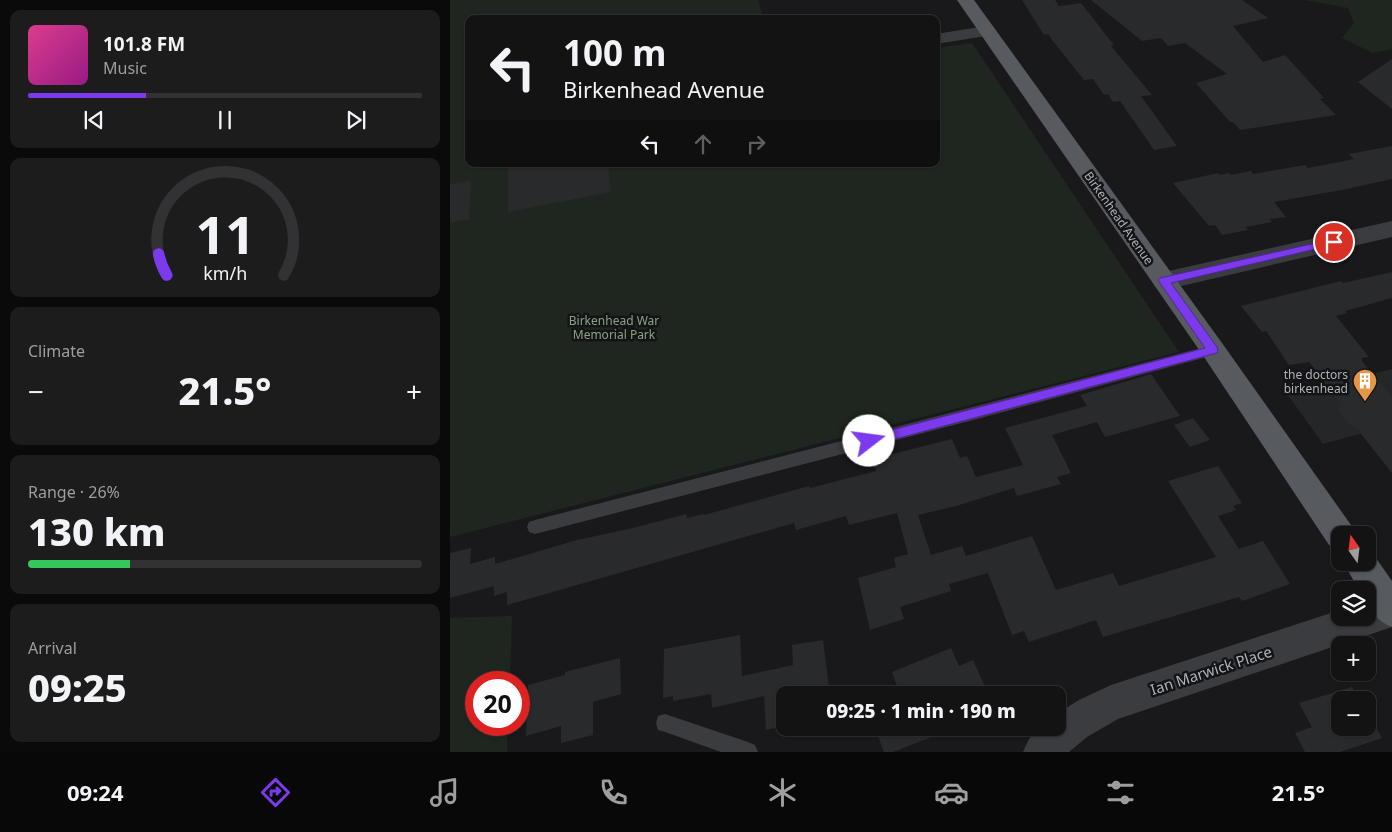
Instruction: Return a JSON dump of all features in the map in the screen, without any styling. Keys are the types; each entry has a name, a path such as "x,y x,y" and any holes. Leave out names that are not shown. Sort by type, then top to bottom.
{"main road":[{"name":"Birkenhead Avenue","path":"965,0 1164,280 1334,526"},
{"path":"1365,571 1392,610"}],"street":[{"path":"940,38 986,31"},
{"path":"1164,280 1392,229"},
{"name":"Ian Marwick Place","path":"1042,752 1057,735 1085,716 1111,703 1392,610"}],"lane":[{"path":"535,527 971,415 1213,350"},
{"path":"665,723 748,752"}],"shaded area":[{"path":"1392,369 1392,425 1323,444 1288,395"}],"green space":[{"name":"Birkenhead War Memorial Park","path":"450,0 758,0 763,15 465,15 465,167 940,167 940,47 972,43 1179,352 450,537"},
{"path":"1305,0 1392,0 1392,49 1373,53 1342,38 1354,23 1348,8"},
{"path":"512,616 510,671 465,671 465,736 508,736 507,752 450,752 450,618"}],"building":[{"path":"1022,0 1055,0 1059,6 1081,3 1114,45 1111,46 1152,95 1141,96 1177,146 1154,150 1120,101 1113,102 1108,94 1104,95 1093,79 1084,80 1048,34 1044,35"},
{"path":"1091,0 1242,0 1268,18 1233,26 1263,62 1285,55 1324,98 1320,99 1336,115 1240,130 1233,122 1230,122 1196,83 1227,74 1185,43 1168,46 1161,38 1142,41"},
{"path":"1392,59 1392,109 1358,82"},
{"path":"1392,146 1392,179 1274,202 1286,217 1270,219 1272,222 1246,227 1248,230 1222,235 1215,225 1209,226 1173,183 1218,173 1219,175 1229,173 1231,175 1251,171 1253,174 1305,165 1308,168 1354,159 1349,154"},
{"path":"508,167 608,167 611,192 508,212"},
{"path":"471,181 469,219 450,223 450,184"},
{"path":"1392,272 1392,298 1345,311 1347,313 1336,316 1369,357 1362,358 1362,361 1392,397 1392,473 1354,425 1351,426 1337,408 1342,406 1309,362 1289,365 1266,331 1262,332 1241,306 1341,281 1343,283"},
{"path":"1151,374 1180,416 1105,437 1097,422 1052,435 1071,473 1057,477 1061,484 1017,496 1014,488 956,506 918,515 931,555 962,546 966,556 1032,536 1056,590 1113,573 1119,586 1216,557 1168,481 1218,466 1242,503 1233,506 1236,510 1218,516 1239,549 1263,541 1290,584 1242,601 1239,597 1103,637 1096,620 1029,642 1024,631 1012,635 988,573 949,584 951,591 900,607 904,619 870,630 858,578 896,567 894,558 908,554 897,513 849,525 846,516 796,530 794,523 507,605 507,592 494,596 494,586 450,598 450,553 471,548 470,564 495,557 495,564 577,540 686,514 687,518 704,515 809,486 810,488 876,471 873,459 952,439 960,458 967,456 976,477 1023,465 1005,428 1087,406 1080,395"},
{"path":"1193,418 1210,440 1190,447 1174,425"},
{"path":"740,635 742,676 793,665 792,645 823,640 829,686 776,686 776,728 766,730 764,696 712,708 711,694 673,701 673,696 663,698 664,649"},
{"path":"951,648 959,666 973,660 985,686 897,686 892,672"},
{"path":"620,658 621,694 593,702 593,735 561,743 561,726 530,735 530,684 565,675 565,672"},
{"path":"1352,687 1354,691 1339,691"},
{"path":"1331,693 1331,736 1376,736 1376,727 1382,738 1340,752 1305,752 1295,733 1312,727 1299,703"},
{"path":"878,736 934,736 893,752 884,752"}],"place":[{"name":"the doctors birkenhead","path":"1365,402"}],"route":[{"path":"869,441 1213,350 1164,280 1334,242"}]}
